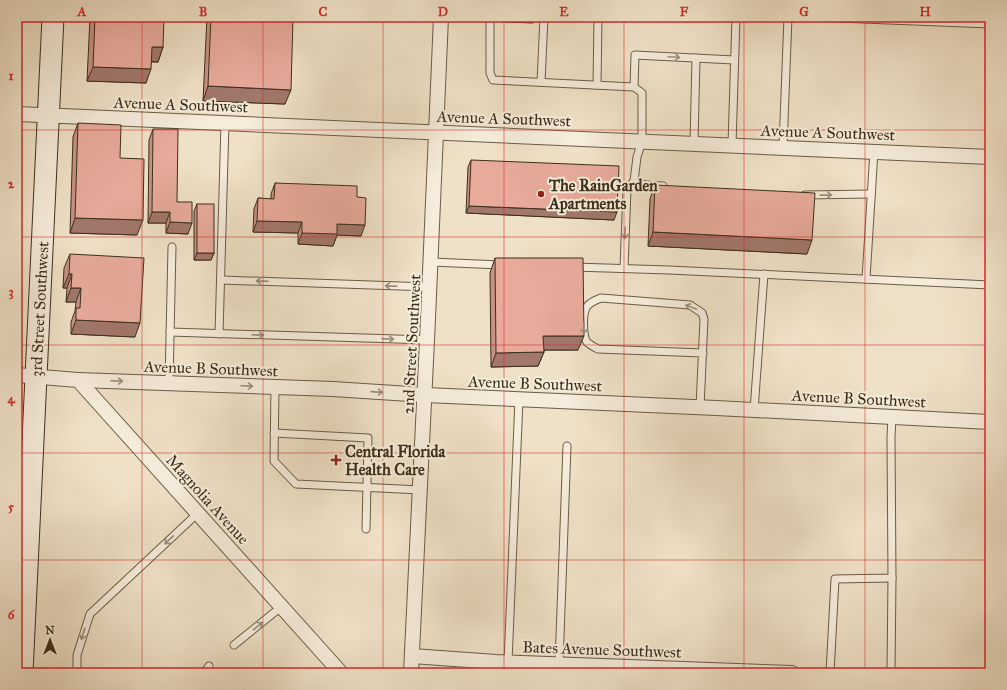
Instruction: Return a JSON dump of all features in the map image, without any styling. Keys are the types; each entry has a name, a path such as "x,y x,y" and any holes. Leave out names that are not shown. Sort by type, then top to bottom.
{"street":[{"name":"3rd Street Southwest","path":"22,673 26,376 49,116 53,17"},
{"name":"2nd Street Southwest","path":"411,673 438,133 441,17"},
{"name":"Avenue A Southwest","path":"17,114 990,157"},
{"path":"26,376 78,380"},
{"name":"Avenue B Southwest","path":"78,380 333,389 426,395 990,422"},
{"name":"Magnolia Avenue","path":"78,380 341,673"},
{"name":"Bates Avenue Southwest","path":"412,656 508,662 526,668 559,664 593,669 792,673"}],"lane":[{"path":"490,17 490,73 494,80 634,87 642,93 642,141 637,157 634,181 627,189 626,198 624,268"},
{"path":"541,82 544,17"},
{"path":"597,85 598,17"},
{"path":"732,145 736,17"},
{"path":"783,147 788,17"},
{"path":"812,17 990,24"},
{"path":"634,87 635,55 734,60"},
{"path":"694,144 696,58"},
{"path":"219,334 226,139 225,123"},
{"path":"866,279 874,151"},
{"path":"634,181 645,184 672,187"},
{"path":"801,195 871,194"},
{"path":"169,383 172,247"},
{"path":"432,262 507,265"},
{"path":"569,267 624,268 990,285"},
{"path":"754,410 764,274"},
{"path":"221,280 430,287"},
{"path":"700,407 703,353 704,319 702,313 690,305 601,298 592,302 586,308 584,336 588,343 598,349 703,353"},
{"path":"170,332 428,340"},
{"path":"275,387 274,461 296,484 420,490"},
{"path":"508,662 519,399"},
{"path":"891,673 892,417"},
{"path":"274,433 368,438 366,530"},
{"path":"559,664 567,446"},
{"path":"77,673 77,655 90,614 198,513"},
{"path":"830,673 835,579 892,578"},
{"path":"234,645 281,607"},
{"path":"204,673 209,666"}],"building":[{"path":"95,17 153,17 153,19 164,19 163,47 152,47 151,69 93,67"},
{"path":"211,17 293,17 291,90 208,86"},
{"path":"78,123 121,125 120,158 144,159 143,220 75,218"},
{"path":"153,129 178,129 177,202 192,202 192,223 170,222 170,212 152,212"},
{"name":"The RainGarden Apartments","path":"471,160 619,166 617,212 469,206"},
{"path":"275,183 357,186 357,197 366,198 365,225 337,224 337,234 302,233 302,222 257,221 258,198 274,199"},
{"path":"655,185 815,193 812,240 653,232"},
{"path":"197,204 214,204 214,253 197,253"},
{"path":"70,254 144,258 140,323 76,320 76,308 80,308 81,288 71,288 72,274 69,274"},
{"path":"495,258 583,258 584,336 543,336 544,352 496,353"}],"place":[{"name":"The RainGarden Apartments","path":"541,194"},
{"name":"Central Florida Health Care","path":"336,460"}]}
